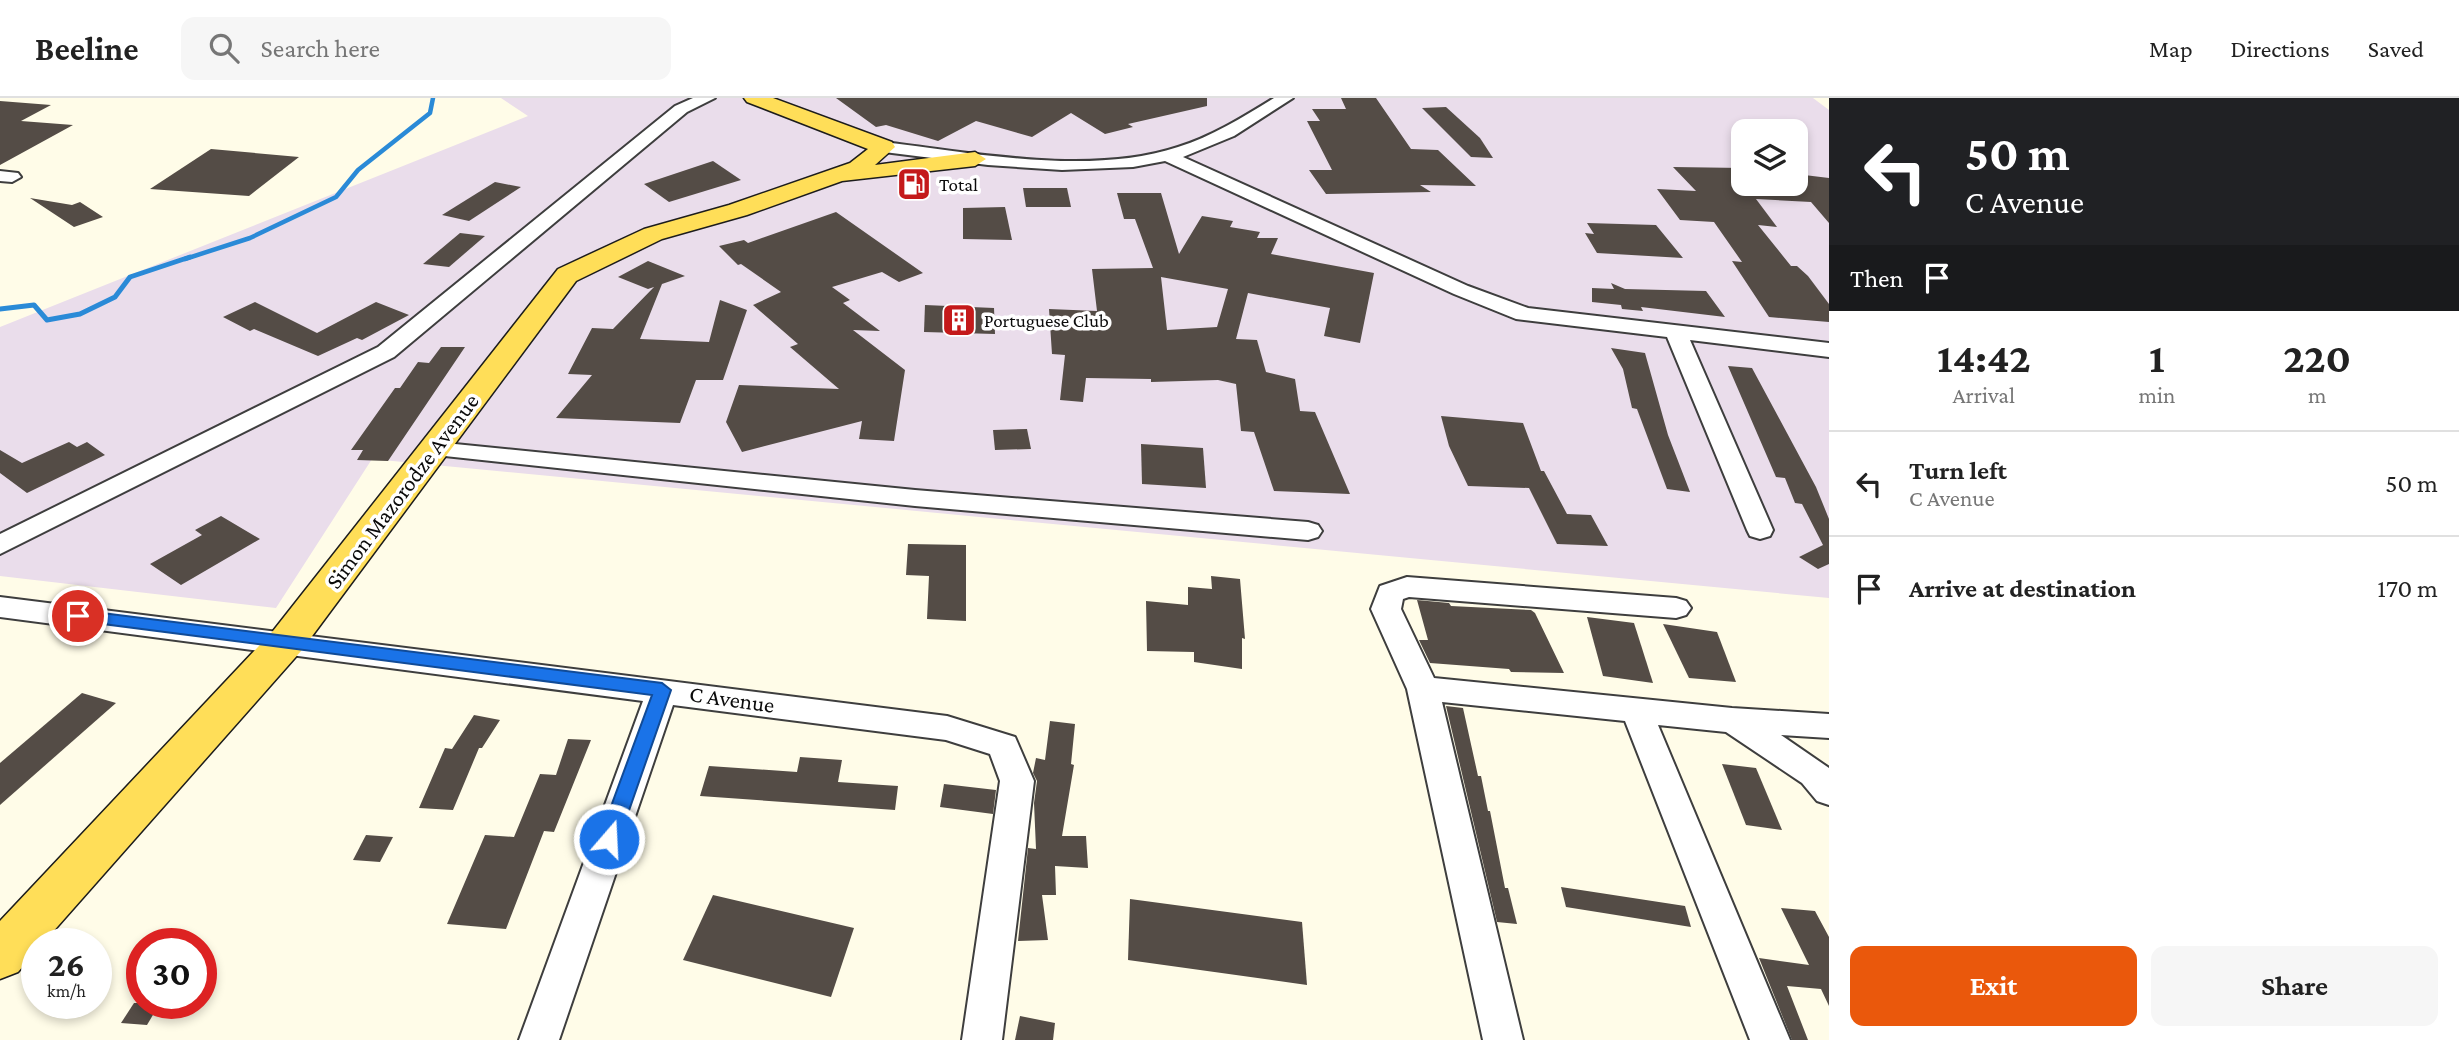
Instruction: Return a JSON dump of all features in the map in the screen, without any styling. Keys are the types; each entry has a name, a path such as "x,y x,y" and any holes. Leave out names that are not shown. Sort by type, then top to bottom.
{"main road":[{"path":"754,98 884,148"},
{"name":"Simon Mazorodze Avenue","path":"0,957 287,641 567,275 653,234 858,169 884,148"},
{"path":"825,180 975,159"}],"street":[{"path":"0,545 386,352 681,109 707,98"},
{"path":"884,148 975,159 1045,163 1121,162 1167,156 1219,138 1285,98"},
{"path":"1167,156 1461,290 1524,314 1829,350"},
{"path":"1676,333 1760,530"},
{"path":"435,449 915,498 1308,531"},
{"path":"1503,1040 1423,689 1385,609 1390,593 1407,587 1676,608"},
{"name":"C Avenue","path":"0,607 287,641 947,727 1003,746 1017,780 982,1040"},
{"path":"1423,689 1732,720 1829,726"},
{"path":"539,1040 662,690"},
{"path":"1636,709 1770,1040"},
{"path":"1732,720 1786,753 1814,774 1829,791"}],"shaded area":[{"path":"501,98 1813,98 1829,110 1829,598 372,459 276,608 0,576 0,327 528,116"}],"building":[{"path":"836,98 1207,98 1207,106 1128,124 1133,127 1105,134 1071,113 1032,137 976,121 938,141 886,125 876,127"},
{"path":"1341,98 1376,98 1411,149 1438,150 1476,186 1420,185 1431,192 1326,194 1309,170 1332,170 1307,121 1320,121 1312,109 1346,109"},
{"path":"0,101 51,105 21,121 73,125 0,165"},
{"path":"1446,107 1480,138 1493,158 1471,157 1422,108"},
{"path":"211,149 299,157 249,196 150,189"},
{"path":"713,161 741,180 669,202 644,184"},
{"path":"1673,167 1731,168 1731,196 1808,196 1808,175 1829,178 1829,223 1811,202 1756,199 1777,227 1758,225 1791,266 1797,266 1808,276 1829,304 1829,322 1769,317 1732,261 1742,262 1714,222 1680,220 1657,189 1696,191"},
{"path":"495,182 521,187 469,221 442,215"},
{"path":"1023,188 1067,188 1071,207 1026,207"},
{"path":"1117,193 1161,193 1179,254 1202,216 1233,221 1230,227 1260,232 1257,238 1278,238 1271,254 1374,273 1360,343 1324,336 1330,308 1248,293 1236,339 1257,340 1266,372 1295,379 1300,411 1315,412 1350,494 1274,491 1254,432 1241,431 1236,384 1218,380 1151,382 1151,379 1086,378 1083,402 1060,400 1065,355 1052,354 1049,309 1097,311 1092,269 1153,268 1135,219 1124,219","holes":["1161,277 1228,289 1217,327 1167,330"]},
{"path":"30,198 72,205 80,202 103,217 74,227"},
{"path":"1005,207 1012,240 963,239 963,208"},
{"path":"836,212 923,273 899,282 882,272 832,287 850,300 843,303 880,331 853,330 905,370 894,441 859,439 862,421 742,452 726,422 739,385 839,389 790,347 798,344 753,305 781,292 741,264 738,265 719,246 744,240 748,243"},
{"path":"1587,223 1656,225 1683,258 1597,253 1585,233 1594,234"},
{"path":"460,233 485,236 449,267 423,264"},
{"path":"648,261 685,276 662,284 640,339 709,342 720,300 747,310 723,380 696,380 680,423 556,418 592,375 568,374 592,328 613,329 654,287 648,289 618,277"},
{"path":"1611,283 1625,289 1706,291 1725,317 1641,307 1643,311 1622,309 1621,305 1592,302 1592,288 1614,289"},
{"path":"255,302 317,333 376,302 409,315 362,340 357,338 318,356 254,329 250,331 223,317"},
{"name":"Portuguese Club","path":"925,305 994,308 995,334 924,332"},
{"path":"441,347 465,347 388,461 357,460 363,450 351,450 395,388 400,388 418,362 429,363"},
{"path":"1611,348 1645,353 1668,435 1690,492 1667,489 1637,409 1632,408 1623,369"},
{"path":"1728,366 1752,368 1816,487 1829,519 1829,564 1818,569 1799,557 1823,545 1802,504 1795,503 1785,478 1776,477"},
{"path":"1441,416 1523,423 1541,471 1544,471 1567,514 1591,515 1608,546 1557,544 1529,488 1468,486 1449,446"},
{"path":"1027,429 1031,449 995,450 993,430"},
{"path":"69,442 77,447 87,442 105,455 27,493 0,473 0,450 22,463"},
{"path":"1141,444 1203,448 1206,488 1142,484"},
{"path":"221,516 260,539 181,585 150,564 202,535 195,530"},
{"path":"908,544 966,545 966,621 927,619 929,576 906,575"},
{"path":"1211,576 1240,579 1245,639 1242,638 1242,669 1194,662 1194,652 1147,651 1146,601 1188,605 1188,587 1212,589"},
{"path":"1417,600 1449,603 1451,606 1531,610 1535,613 1564,673 1511,672 1509,669 1430,663 1419,640 1428,640"},
{"path":"1587,617 1634,623 1653,683 1603,676"},
{"path":"1663,624 1717,632 1736,682 1689,678"},
{"path":"82,693 116,703 0,805 0,763"},
{"path":"1446,706 1463,708 1478,776 1481,776 1490,811 1505,888 1508,888 1517,924 1497,922"},
{"path":"474,715 500,720 482,748 479,748 453,810 419,808 445,748 452,749"},
{"path":"1050,721 1075,724 1071,764 1074,765 1062,836 1086,836 1088,868 1055,866 1056,895 1042,895 1048,940 1018,941 1028,848 1036,849 1034,803 1037,781 1033,773 1036,758 1045,760"},
{"path":"568,739 591,740 554,832 544,831 506,929 447,924 485,835 514,837 540,774 556,775"},
{"path":"800,757 842,760 838,782 898,786 895,810 700,796 709,766 797,772"},
{"path":"1722,764 1756,768 1782,830 1746,825"},
{"path":"944,784 996,790 993,814 940,807"},
{"path":"366,835 393,837 380,862 353,860"},
{"path":"1561,887 1685,906 1691,927 1566,907"},
{"path":"713,895 854,928 831,997 683,960"},
{"path":"1130,899 1302,922 1307,985 1128,960"},
{"path":"1781,908 1815,911 1829,937 1829,1006 1821,989 1787,986 1808,1040 1792,1040 1759,958 1809,965"},
{"path":"126,1015 126,1019 151,1019 147,1025 121,1023"},
{"path":"1020,1016 1055,1023 1053,1040 1015,1040"}],"waterway":[{"path":"185,259 250,238 336,197 358,170 430,113 433,98"},
{"path":"0,309 34,305 47,320 80,314 115,297 130,277 190,257"}],"place":[{"name":"Total","path":"914,184"},
{"name":"Portuguese Club","path":"959,320"}],"route":[{"path":"78,616 662,690 609,839"}]}
